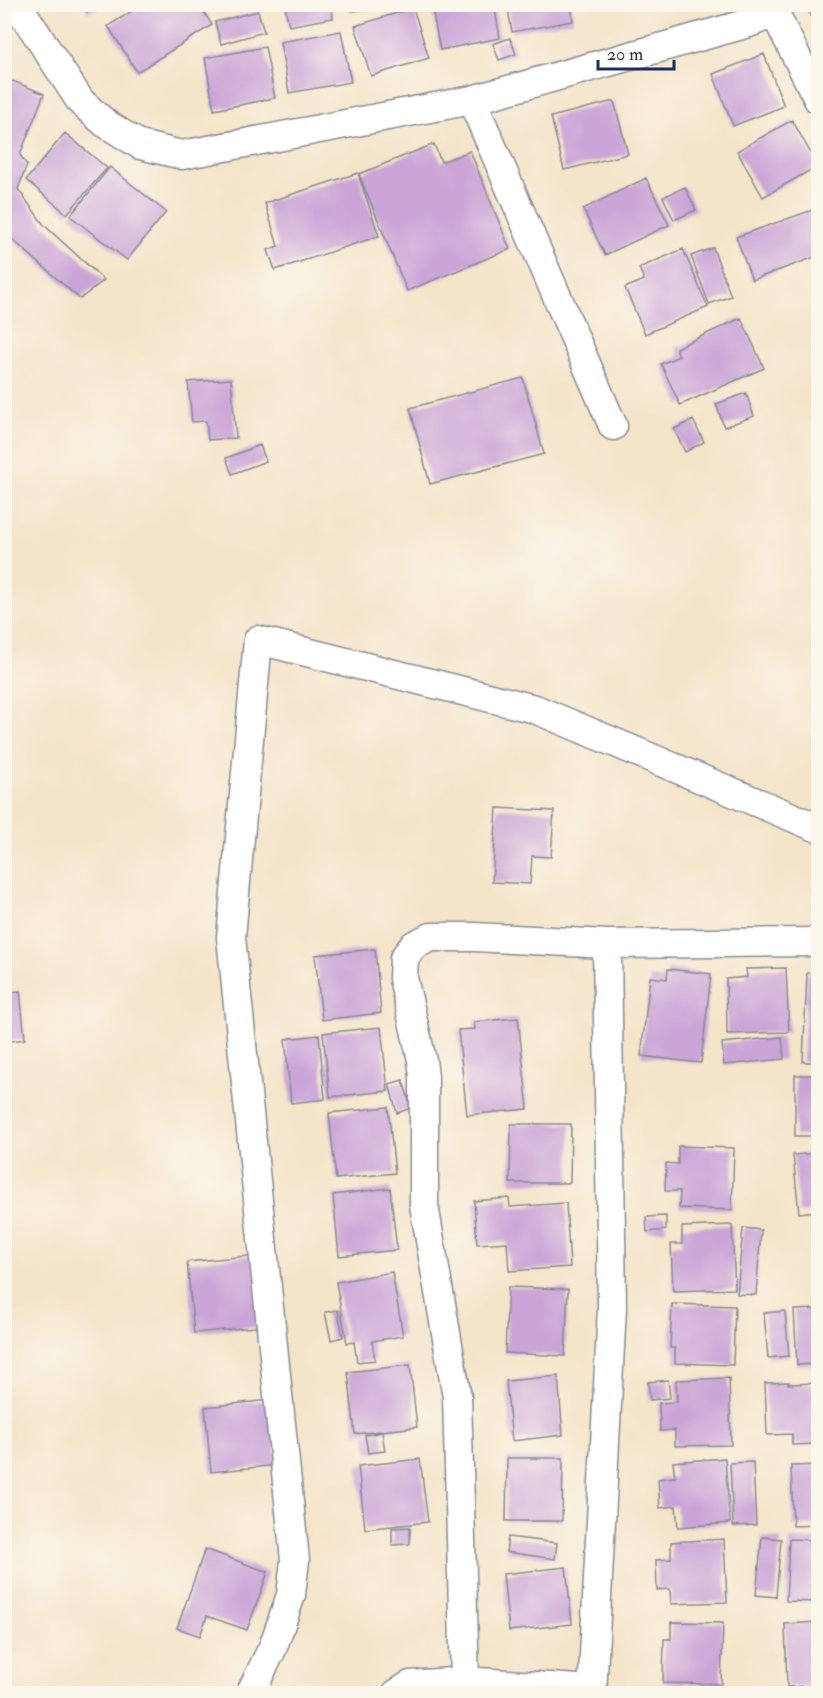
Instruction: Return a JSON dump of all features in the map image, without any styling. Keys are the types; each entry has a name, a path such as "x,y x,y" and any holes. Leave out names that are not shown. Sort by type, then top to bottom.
{"street":[{"path":"17,4 81,102 105,123 141,145 182,155 472,100 749,23 773,9 819,99"},
{"path":"472,100 613,426"},
{"path":"250,1694 273,1647 291,1595 295,1560 231,937 258,640 535,709 819,828"},
{"path":"465,1681 457,1397 424,1205 424,1077 403,978 404,958 414,945 431,937 475,936 607,944 819,942"},
{"path":"396,1694 410,1685 465,1681 592,1692 612,1308 607,944"}],"building":[{"path":"84,4 109,4 109,5 87,12"},
{"path":"143,4 199,4 212,25 137,72 108,26"},
{"path":"301,4 331,4 333,18 289,26 285,7"},
{"path":"351,4 396,4 396,6 352,11"},
{"path":"431,4 494,4 500,38 440,50"},
{"path":"507,4 571,4 573,21 512,32"},
{"path":"818,7 818,28 809,12"},
{"path":"413,8 429,58 371,76 355,26"},
{"path":"258,11 264,32 221,44 215,22"},
{"path":"341,31 351,82 289,93 280,42"},
{"path":"510,38 516,54 499,60 493,44"},
{"path":"265,47 275,98 214,110 205,58"},
{"path":"764,54 784,106 733,126 713,74"},
{"path":"13,81 44,94 20,155 27,165 18,189 44,225 104,280 80,299 4,232 4,88"},
{"path":"614,101 628,154 564,170 551,117"},
{"path":"792,120 818,166 763,197 737,151"},
{"path":"65,133 107,168 67,214 26,180"},
{"path":"434,144 441,162 470,151 510,249 407,291 359,174"},
{"path":"110,167 166,212 127,260 70,216"},
{"path":"358,173 379,236 275,270 268,250 278,246 265,203"},
{"path":"646,178 669,225 605,255 583,209"},
{"path":"685,187 696,210 674,220 663,197"},
{"path":"818,208 818,256 752,280 736,237"},
{"path":"713,248 731,296 709,304 691,256"},
{"path":"683,249 708,307 645,334 625,288 644,280 639,268"},
{"path":"741,318 764,368 680,405 661,364 679,356 676,348"},
{"path":"523,378 544,454 430,484 410,408"},
{"path":"231,379 236,438 208,440 206,421 192,422 188,382"},
{"path":"746,393 754,416 724,427 716,404"},
{"path":"693,420 704,442 685,452 674,429"},
{"path":"260,445 266,461 232,474 226,458"},
{"path":"497,808 554,811 551,857 532,856 530,884 492,882"},
{"path":"375,949 381,1013 322,1020 315,955"},
{"path":"786,968 789,1032 727,1034 726,979 747,977 746,969"},
{"path":"668,969 711,974 701,1063 641,1056 650,977 667,979"},
{"path":"807,973 818,973 818,1062 803,1062"},
{"path":"20,991 25,1039 4,1042 4,993"},
{"path":"518,1018 528,1109 467,1115 458,1030 475,1029 474,1022"},
{"path":"381,1027 388,1091 330,1097 323,1033"},
{"path":"319,1035 325,1099 291,1103 285,1039"},
{"path":"782,1037 784,1059 724,1065 722,1043"},
{"path":"795,1075 818,1075 818,1136 795,1136"},
{"path":"403,1080 411,1108 397,1113 389,1084"},
{"path":"388,1107 395,1173 336,1179 329,1113"},
{"path":"511,1124 571,1124 570,1183 510,1183"},
{"path":"678,1146 734,1148 732,1210 679,1208 680,1191 665,1191 666,1163 678,1164"},
{"path":"818,1153 818,1211 799,1213 793,1155"},
{"path":"390,1188 397,1250 339,1256 333,1195"},
{"path":"509,1198 510,1207 566,1203 570,1267 509,1271 507,1242 477,1244 474,1201"},
{"path":"666,1216 666,1230 647,1232 646,1217"},
{"path":"732,1225 735,1289 673,1291 671,1244 682,1244 682,1227"},
{"path":"743,1228 761,1230 756,1295 737,1294"},
{"path":"258,1255 265,1326 194,1333 187,1262"},
{"path":"392,1272 403,1336 372,1341 375,1360 357,1362 354,1342 347,1343 336,1282"},
{"path":"508,1287 568,1289 565,1356 505,1353"},
{"path":"672,1304 735,1306 733,1365 675,1363 675,1348 670,1348"},
{"path":"818,1309 818,1364 797,1365 794,1310"},
{"path":"338,1310 343,1337 331,1340 325,1312"},
{"path":"785,1311 789,1356 768,1358 764,1313"},
{"path":"410,1365 417,1427 355,1434 348,1372"},
{"path":"558,1376 563,1435 512,1441 506,1381"},
{"path":"729,1378 731,1445 675,1446 675,1430 660,1431 659,1403 677,1402 676,1380"},
{"path":"668,1380 670,1398 650,1400 648,1382"},
{"path":"789,1382 788,1384 818,1383 818,1444 792,1445 792,1434 767,1435 765,1383"},
{"path":"271,1400 277,1465 211,1472 205,1407"},
{"path":"382,1432 385,1451 368,1453 365,1435"},
{"path":"507,1458 563,1458 562,1521 506,1521"},
{"path":"725,1458 730,1523 678,1527 676,1506 660,1508 658,1479 675,1477 673,1462"},
{"path":"420,1459 428,1522 365,1529 358,1466"},
{"path":"753,1462 756,1525 733,1526 730,1463"},
{"path":"818,1465 818,1525 793,1526 791,1466"},
{"path":"410,1527 410,1544 392,1545 392,1528"},
{"path":"508,1537 557,1543 555,1559 506,1552"},
{"path":"762,1537 781,1539 776,1597 756,1595"},
{"path":"724,1539 727,1602 671,1604 670,1589 657,1590 656,1560 671,1559 671,1542"},
{"path":"789,1539 818,1540 818,1602 786,1601"},
{"path":"205,1549 268,1572 247,1630 207,1616 200,1636 177,1628"},
{"path":"566,1567 572,1624 509,1631 503,1574"},
{"path":"671,1622 723,1623 721,1684 663,1683 664,1639 671,1639"},
{"path":"818,1622 818,1686 787,1687 785,1624"}]}
